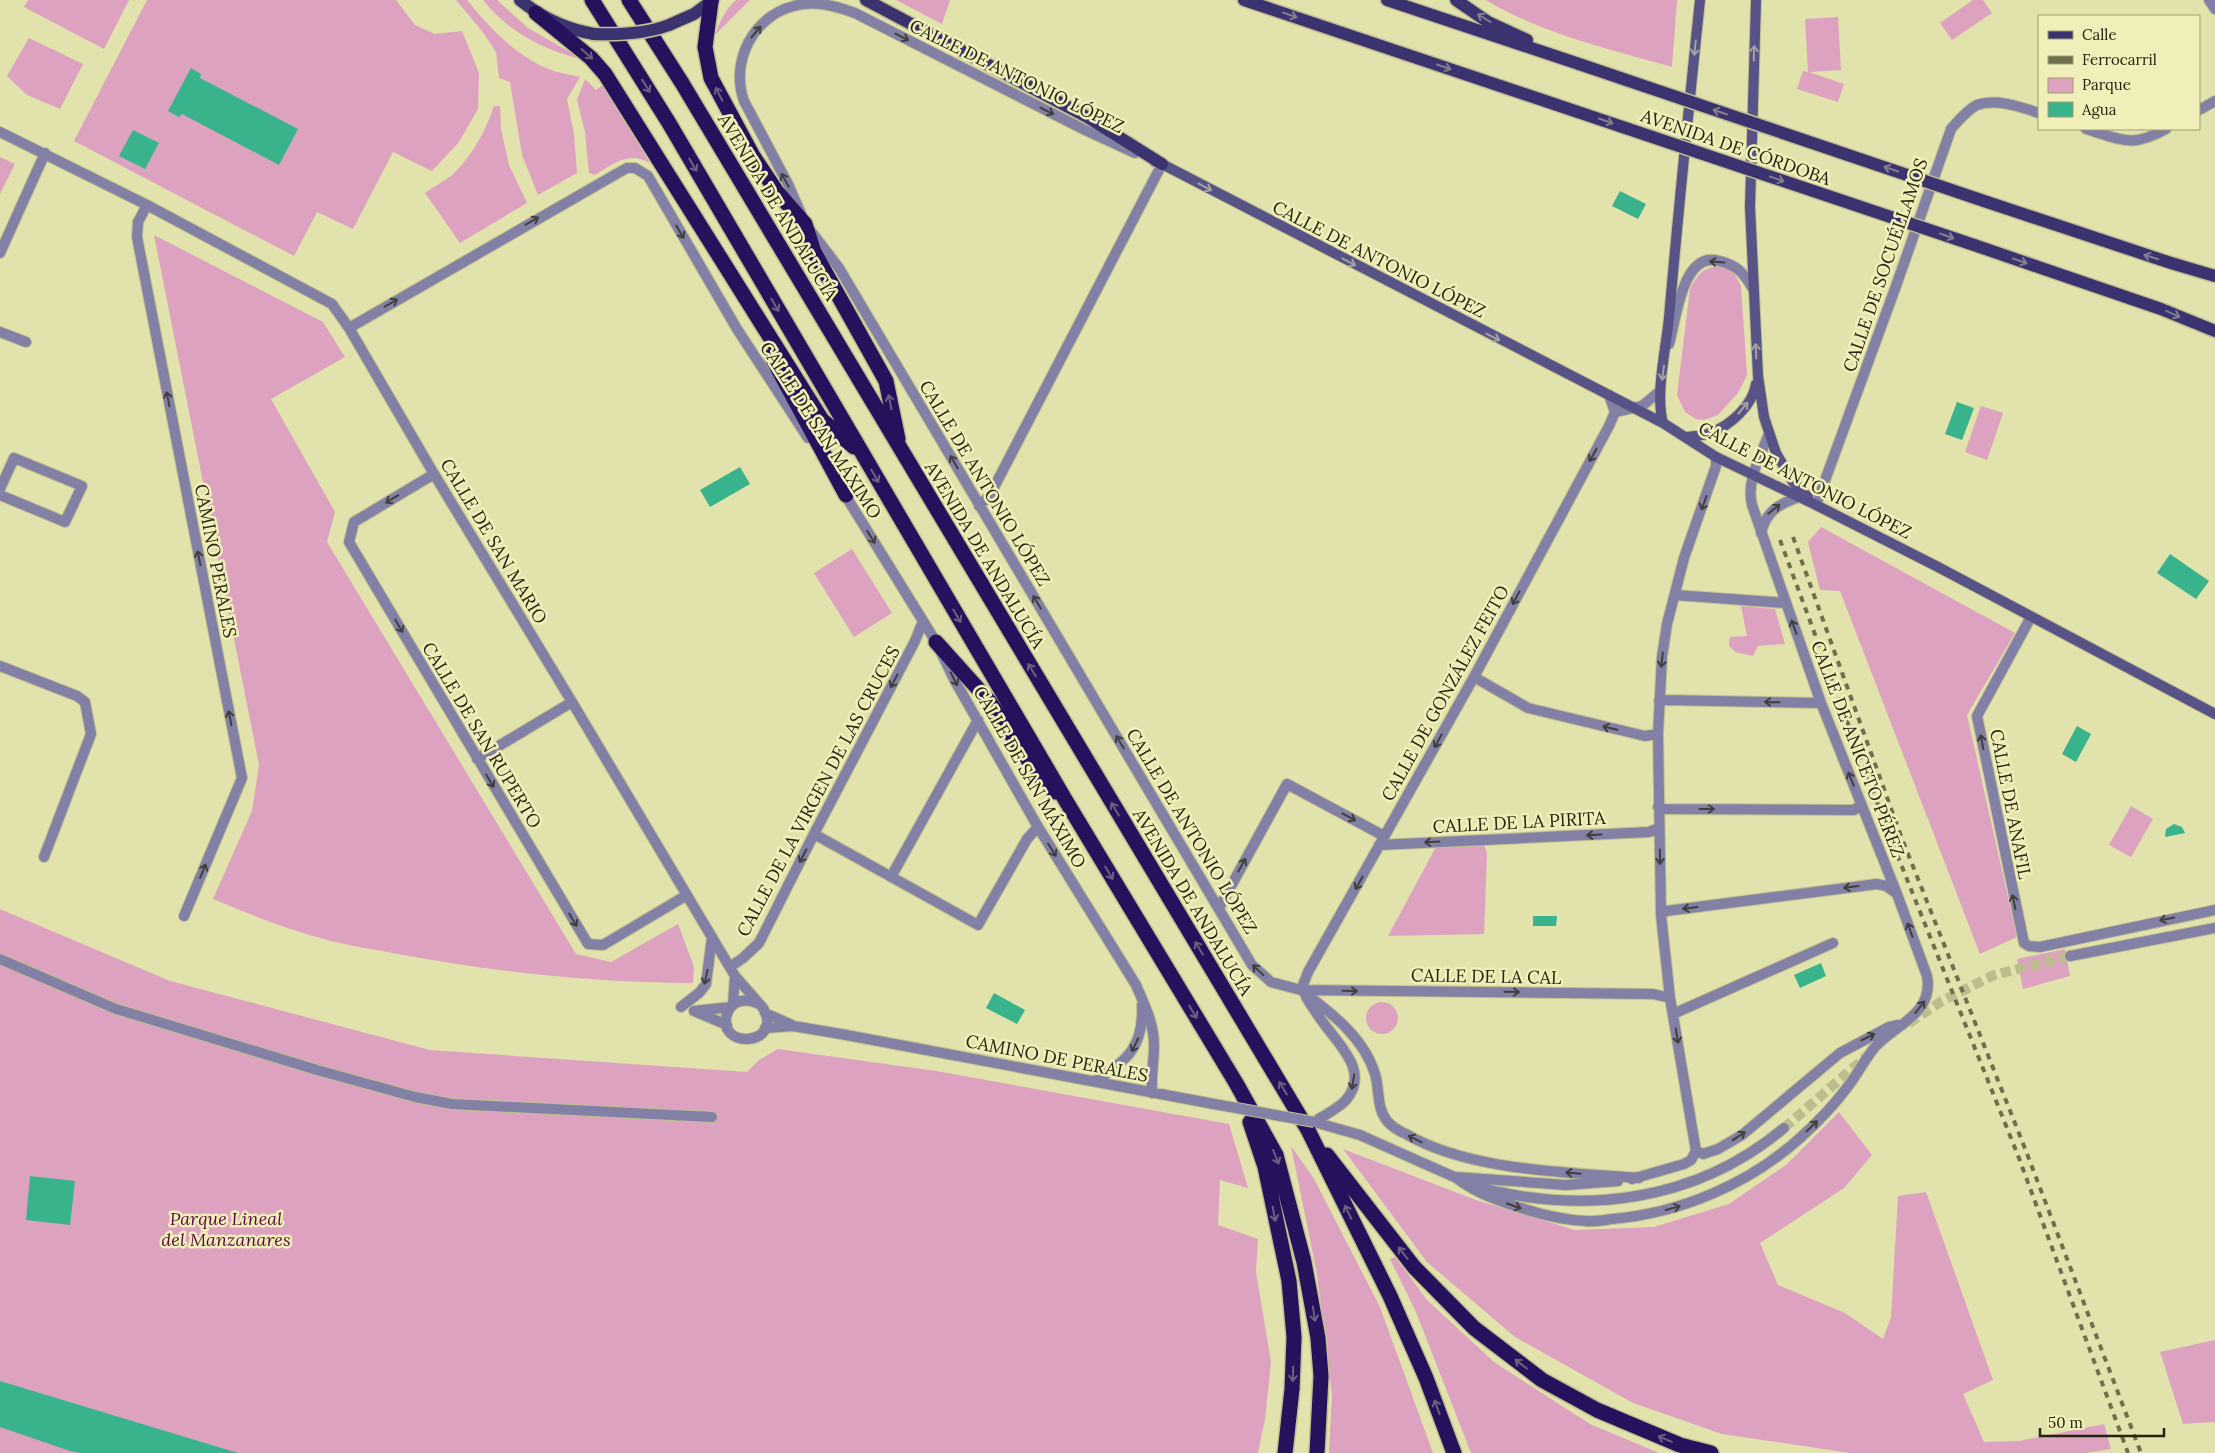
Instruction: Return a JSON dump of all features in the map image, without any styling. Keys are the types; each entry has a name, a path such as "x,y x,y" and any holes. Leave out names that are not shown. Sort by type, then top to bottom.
{"highway":[{"path":"592,0 669,123 1066,801 1236,1083 1276,1155 1306,1270 1318,1338 1321,1376 1317,1453"},
{"name":"AVENIDA DE ANDALUCÍA","path":"629,0 687,91 900,450 1311,1126"},
{"path":"712,1 705,47 711,78 753,156 777,192 805,224 814,252 886,382 900,450"},
{"path":"536,13 591,58 605,74 822,420 863,455"},
{"path":"735,283 783,378 846,495"},
{"path":"936,642 990,702 1040,778 1066,801"},
{"path":"1236,1083 1265,1167 1289,1281 1294,1337 1290,1418 1285,1453"},
{"path":"1311,1126 1426,1378 1454,1453"},
{"path":"1311,1126 1414,1267 1474,1328 1542,1380 1597,1410 1680,1445 1711,1453"}],"main road":[{"path":"520,0 536,13 561,26 594,34 632,34 670,25 694,14 712,1"},
{"path":"866,0 1087,117 1162,164"},
{"name":"AVENIDA DE CÓRDOBA","path":"1244,0 2161,308 2215,332"},
{"name":"AVENIDA DE CÓRDOBA","path":"1387,0 1987,202 2215,276"},
{"path":"1456,0 1488,22 1576,64"}],"street":[{"path":"1664,423 1659,404 1660,392 1666,354 1679,197 1700,0"},
{"path":"1756,0 1750,207 1753,288 1761,402 1776,453 1793,482 1816,505"},
{"path":"2209,0 2215,10"},
{"name":"CALLE DE ANTONIO LÓPEZ","path":"1301,990 1271,982 1252,965 840,268 805,224 788,184 740,90 738,72 744,52 758,29 780,12 793,6 820,3 855,13 1083,129 1162,164 1664,423 1716,457 1816,505 2215,714"},
{"path":"2200,109 2215,101"},
{"name":"CALLE DE SOCUÉLLAMOS","path":"1816,505 1951,129 1963,116 1977,106 1998,103 2038,113"},
{"path":"2089,130 2119,140 2132,141 2147,140 2164,130"},
{"name":"CALLE DE SAN MARIO","path":"0,132 147,205 332,304 349,328 434,474 732,971 759,1004"},
{"path":"0,254 3,236 45,153"},
{"path":"979,506 990,495 1162,164"},
{"name":"CALLE DE SAN MÁXIMO","path":"349,328 622,171 635,168 648,176 737,329 846,495 936,642 955,681 1038,827 1122,961 1148,1012 1154,1045 1151,1076 1152,1093"},
{"name":"CAMINO PERALES","path":"147,205 138,222 137,237 242,778 184,916"},
{"path":"1666,354 1683,287 1694,268 1702,263 1715,260 1726,263 1744,274 1753,288"},
{"path":"0,332 26,342"},
{"path":"1687,437 1712,432 1733,419 1752,396 1758,376"},
{"path":"1608,395 1615,412 1642,406 1660,392"},
{"name":"CALLE DE GONZÁLEZ FEITO","path":"1301,990 1308,972 1474,676 1615,412"},
{"path":"1752,475 1769,434"},
{"path":"1696,1151 1670,998 1661,915 1658,734 1662,657 1684,558 1711,482 1716,466 1716,457"},
{"path":"0,489 3,475 14,458 82,486 66,522 0,495"},
{"name":"CALLE DE SAN RUPERTO","path":"434,474 354,522 349,542 588,944 603,945 687,895"},
{"name":"CALLE DE ANICETO PÉREZ","path":"1752,475 1750,496 1785,602 1821,703 1897,894 1927,976"},
{"path":"1761,532 1768,515 1774,508 1799,497"},
{"path":"1675,595 1785,602"},
{"name":"CALLE DE ANAFIL","path":"2031,617 1976,716 2021,937 2024,943 2029,946 2040,947 2062,940 2215,910"},
{"name":"CALLE DE LA VIRGEN DE LAS CRUCES","path":"732,971 759,943 916,641 923,621"},
{"path":"0,666 77,696 84,702 91,734 44,857"},
{"path":"1474,676 1528,708 1645,736 1658,734"},
{"path":"1659,701 1821,703"},
{"path":"477,759 572,702"},
{"path":"891,877 978,720"},
{"path":"1219,908 1287,784 1382,840"},
{"path":"1658,806 1665,809 1854,810 1861,805"},
{"path":"814,834 978,925 1030,834 1038,827"},
{"name":"CALLE DE LA PIRITA","path":"1382,840 1649,832 1659,828"},
{"path":"1661,915 1666,911 1877,884 1886,886 1897,894"},
{"path":"2070,956 2215,928"},
{"path":"681,1007 700,992 706,984 712,937"},
{"path":"1673,1014 1834,943"},
{"path":"0,960 116,1009 228,1044 415,1097 452,1104 712,1117"},
{"path":"727,1025 727,1016 732,1006 732,971"},
{"name":"CAMINO DE PERALES","path":"1455,1177 1478,1193 1531,1212 1586,1221 1626,1218 1681,1206 1737,1183 1782,1153 1800,1138 1839,1098 1874,1048 1924,1005 1929,986 1927,976"},
{"path":"1301,990 1349,1057 1354,1068 1355,1080 1352,1092 1344,1102 1311,1126"},
{"name":"CAMINO DE PERALES","path":"1301,990 1339,1020 1366,1054 1375,1074 1379,1106 1387,1120 1393,1127 1417,1141 1452,1155 1511,1166 1639,1178"},
{"name":"CALLE DE LA CAL","path":"1301,990 1653,994 1670,998"},
{"path":"1095,1081 1116,1068 1130,1055 1140,1032 1142,998"},
{"name":"CAMINO DE PERALES","path":"793,1026 766,1013 759,1004 751,1000 742,1000 732,1006 694,1011 727,1025 732,1035 742,1040 752,1040 760,1035 765,1028 793,1026 1095,1081 1360,1135 1455,1177 1498,1192 1532,1198 1587,1202 1657,1193 1711,1174 1751,1154 1784,1128"},
{"path":"765,1028 766,1013"},
{"name":"CAMINO DE PERALES","path":"1455,1177 1566,1185 1639,1178 1684,1164 1691,1160 1696,1151 1703,1154 1718,1149 1742,1135 1845,1049 1889,1027 1902,1025"}],"green space":[{"path":"28,0 129,0 104,49 24,7"},
{"path":"147,0 396,0 415,25 435,34 462,31 479,73 478,109 459,142 432,171 393,152 353,229 317,212 294,256 74,141"},
{"path":"456,0 467,0 502,39 534,62 554,71 580,77 567,99 574,134 577,173 538,195 522,155 510,82 499,78 496,52 482,31"},
{"path":"483,0 497,0 528,28 582,59 554,51 528,38 503,21"},
{"path":"736,0 750,0 715,35 723,16"},
{"path":"896,0 950,0 942,24"},
{"path":"1486,0 1677,0 1672,67 1577,40 1530,22"},
{"path":"1973,0 1983,0 1992,13 1952,40 1940,23"},
{"path":"1838,17 1841,70 1809,72 1844,84 1838,102 1797,89 1803,71 1808,72 1805,19"},
{"path":"29,38 83,64 60,109 27,95 7,76"},
{"path":"585,79 596,90 603,85 650,163 635,158 628,158 615,163 595,175 589,173 585,132 577,100"},
{"path":"494,106 500,106 501,129 509,165 527,203 460,243 425,193 459,169 482,135"},
{"path":"0,157 15,164 0,194"},
{"path":"154,235 323,322 345,357 271,399 335,512 327,542 576,954 611,962 678,924 694,967 693,983 582,979 508,971 352,946 282,926 213,899 252,811 259,765"},
{"path":"1718,266 1733,271 1741,286 1747,375 1738,393 1718,415 1704,420 1696,419 1685,412 1677,395 1690,289 1701,273 1709,268"},
{"path":"1981,406 2003,413 1987,460 1965,452"},
{"path":"1821,527 2015,633 1967,715 2017,937 1980,954 1840,591 1820,590 1808,542"},
{"path":"852,549 892,613 854,637 814,573"},
{"path":"1741,606 1775,609 1785,644 1758,646 1753,656 1735,652 1729,646 1730,637 1747,636"},
{"path":"2131,806 2153,819 2131,857 2109,845"},
{"path":"1484,845 1487,853 1484,934 1388,936 1436,847"},
{"name":"Parque Lineal del Manzanares","path":"0,909 170,981 430,1050 747,1072 759,1060 778,1049 936,1071 1229,1124 1248,1188 1220,1180 1218,1225 1258,1239 1256,1272 1271,1362 1265,1419 1258,1453 0,1453"},
{"path":"2065,949 2070,976 2023,989 2017,959"},
{"path":"1382,1002 1388,1003 1393,1007 1397,1012 1397,1024 1393,1029 1388,1033 1382,1034 1376,1033 1371,1029 1367,1024 1366,1018 1367,1012 1371,1007 1376,1003"},
{"path":"1839,1112 1872,1155 1844,1188 1760,1243 1778,1285 1845,1313 1883,1339 1891,1317 1898,1196 1926,1192 1993,1380 1963,1394 1984,1442 2019,1441 2104,1424 2111,1449 2086,1453 1850,1453 1722,1434 1633,1403 1515,1337 1427,1262 1343,1149 1476,1200 1575,1230 1654,1227 1729,1204 1786,1165"},
{"path":"1291,1146 1313,1177 1380,1307 1433,1453 1329,1453 1332,1394 1317,1274"},
{"path":"1395,1257 1427,1300 1494,1362 1590,1424 1659,1453 1471,1453 1416,1312 1390,1259"},
{"path":"2215,1340 2215,1422 2183,1424 2160,1352"}],"water":[{"path":"191,68 201,74 200,78 298,129 279,165 182,114 179,117 168,111"},
{"path":"133,130 159,143 145,169 119,156"},
{"path":"1620,191 1646,204 1638,219 1612,206"},
{"path":"1957,402 1974,408 1962,440 1945,434"},
{"path":"740,467 750,484 710,507 700,490"},
{"path":"2170,554 2209,581 2196,599 2157,573"},
{"path":"2077,726 2091,734 2076,762 2062,754"},
{"path":"2174,824 2182,827 2185,833 2165,837 2166,829"},
{"path":"1533,916 1557,916 1556,926 1533,926"},
{"path":"1821,963 1826,976 1800,988 1794,975"},
{"path":"994,993 1025,1010 1017,1024 986,1008"},
{"path":"30,1176 75,1181 70,1225 26,1220"},
{"path":"0,1381 238,1453 81,1453 70,1451 0,1427"}],"tunnel":[{"path":"1909,1023 1942,1001 1994,975 2070,956"},
{"path":"1784,1128 1868,1055"}],"railway":[{"path":"1793,537 1901,836 2026,1151 2141,1453"},
{"path":"1780,540 1890,837 2017,1153 2128,1453"}]}
